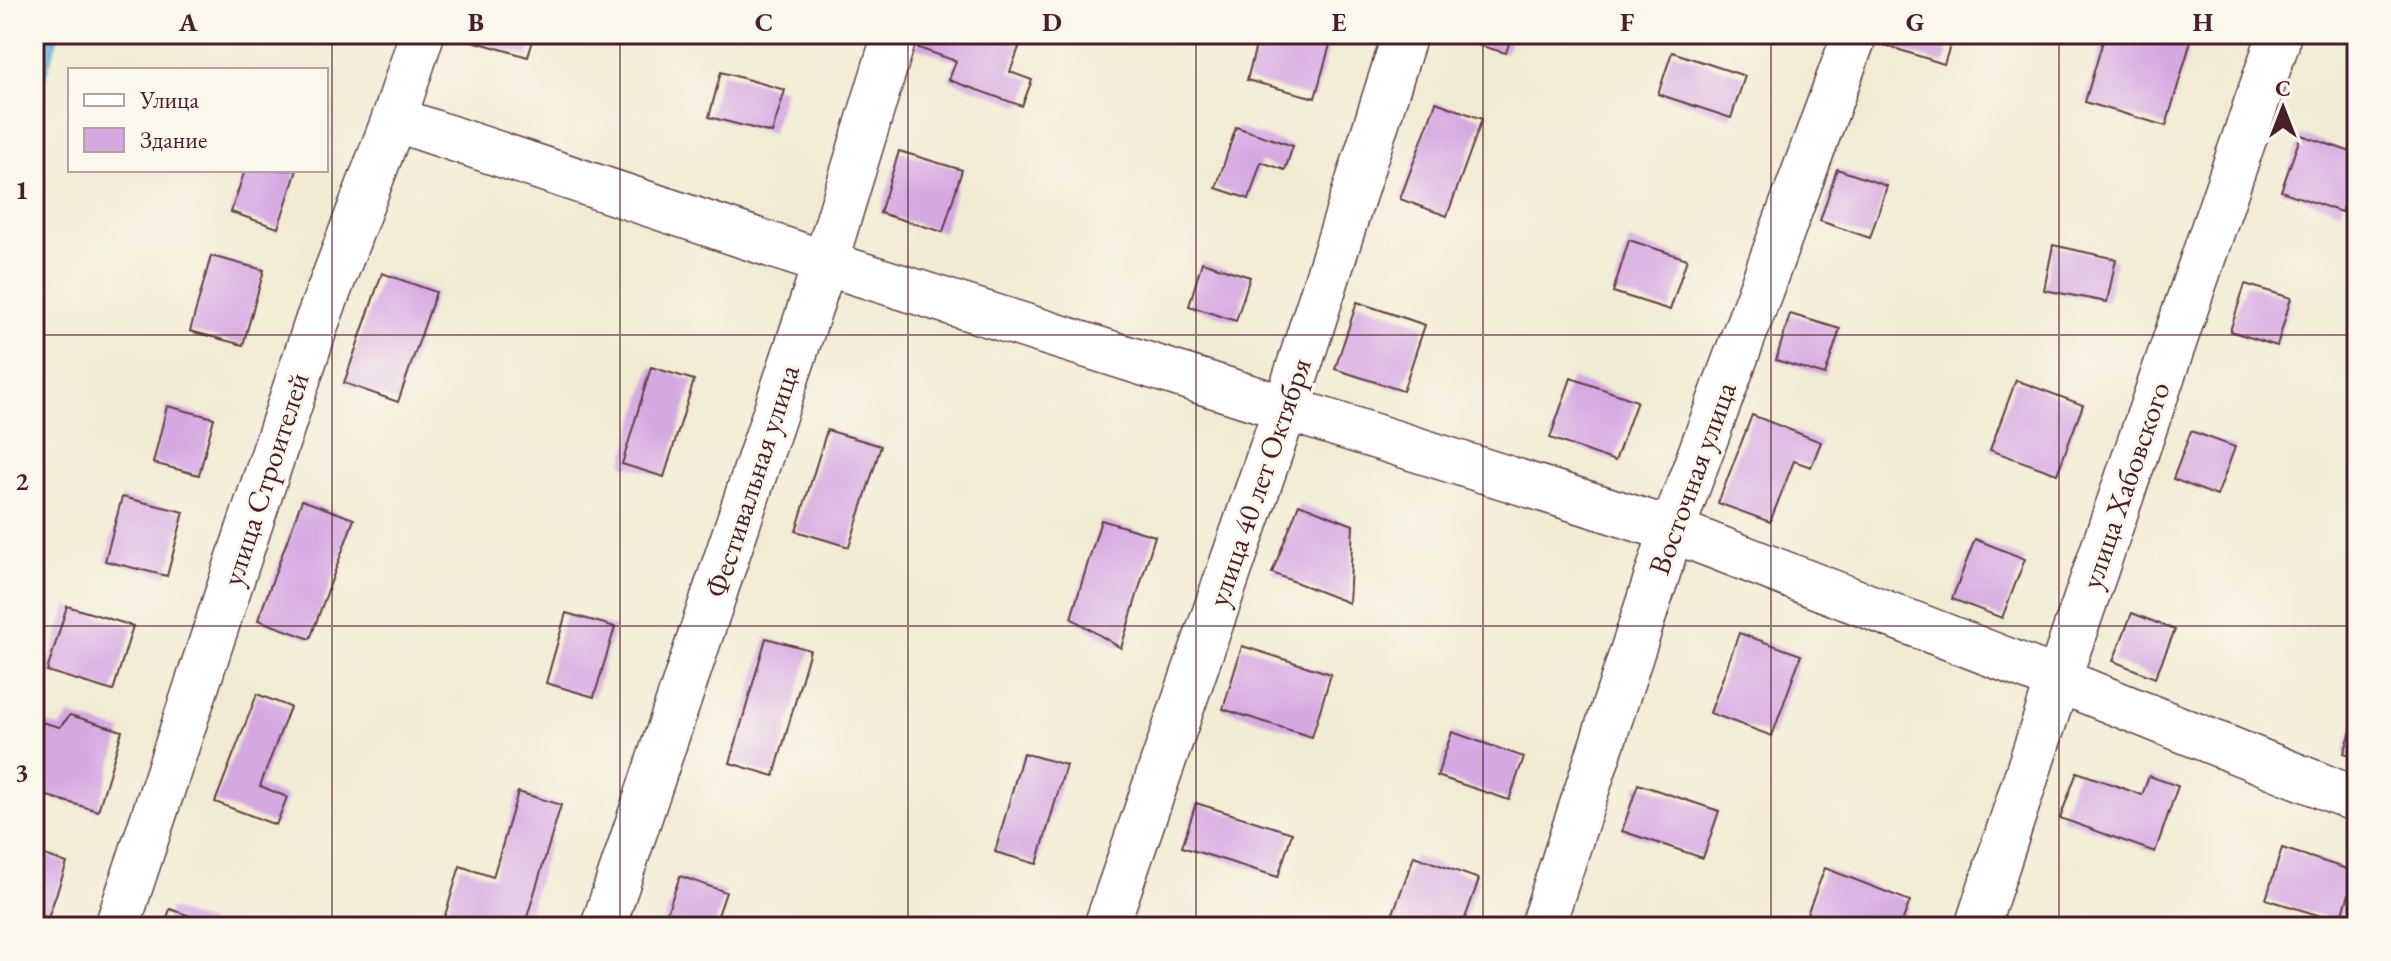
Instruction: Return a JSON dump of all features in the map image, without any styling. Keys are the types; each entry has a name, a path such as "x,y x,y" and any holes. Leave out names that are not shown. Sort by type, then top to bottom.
{"street":[{"name":"улица Строителей","path":"117,927 317,322 394,119 422,34"},
{"name":"Фестивальная улица","path":"603,927 825,263 895,34"},
{"name":"улица 40 лет Октября","path":"1106,927 1286,407 1405,34"},
{"name":"Восточная улица","path":"1542,927 1672,530 1855,34"},
{"name":"улица Хабовского","path":"1977,927 2058,680 2277,43"},
{"path":"394,119 825,263 1672,530 2357,800"}],"building":[{"path":"470,34 535,34 528,57 469,40"},
{"path":"920,34 1024,34 1010,72 1032,80 1022,106 949,80 956,61 916,47"},
{"path":"1259,34 1333,34 1315,98 1247,80"},
{"path":"1450,34 1512,34 1506,53 1450,37"},
{"path":"1888,34 1954,34 1944,64 1884,45"},
{"path":"2105,34 2193,34 2166,126 2085,102"},
{"path":"1672,52 1745,76 1731,118 1658,94"},
{"path":"721,72 785,90 772,133 709,117"},
{"path":"1436,102 1482,119 1447,216 1400,199"},
{"path":"1236,127 1293,146 1285,170 1261,162 1249,199 1216,188"},
{"path":"2301,135 2357,154 2357,166 2341,212 2281,191"},
{"path":"899,151 962,170 943,232 880,213"},
{"path":"1837,169 1887,186 1870,238 1820,221"},
{"path":"244,172 296,172 278,228 231,212"},
{"path":"1629,240 1687,259 1670,310 1613,292"},
{"path":"2053,245 2116,259 2107,302 2044,290"},
{"path":"211,256 264,270 243,345 190,331"},
{"path":"1202,262 1250,277 1236,321 1189,306"},
{"path":"382,273 436,292 398,402 344,383"},
{"path":"2245,284 2291,298 2277,346 2230,331"},
{"path":"1357,302 1425,325 1403,391 1335,369"},
{"path":"1790,314 1840,329 1825,375 1776,360"},
{"path":"651,367 694,380 664,477 622,464"},
{"path":"1571,378 1637,401 1615,461 1550,438"},
{"path":"2016,380 2083,405 2057,474 1990,450"},
{"path":"167,406 214,418 199,475 153,463"},
{"path":"1752,415 1821,442 1811,467 1794,461 1770,522 1718,503"},
{"path":"827,430 881,446 849,547 796,531"},
{"path":"2191,431 2235,447 2217,496 2173,479"},
{"path":"122,497 184,512 167,576 105,561"},
{"path":"302,500 354,519 310,639 258,620"},
{"path":"1299,504 1353,525 1349,603 1272,573"},
{"path":"1101,520 1155,536 1121,648 1071,618"},
{"path":"1975,539 2025,559 2002,618 1952,599"},
{"path":"67,606 133,626 113,691 47,671"},
{"path":"566,613 615,627 594,697 546,683"},
{"path":"2132,613 2175,630 2155,678 2113,661"},
{"path":"1739,633 1801,655 1772,736 1710,713"},
{"path":"766,638 810,650 774,776 730,763"},
{"path":"1242,646 1331,674 1312,737 1223,709"},
{"path":"257,694 290,707 260,786 287,797 276,825 215,802"},
{"path":"70,715 122,731 98,811 34,792 34,720 60,727"},
{"path":"2357,716 2357,758 2344,753"},
{"path":"1452,732 1524,757 1509,800 1437,776"},
{"path":"1023,753 1066,765 1037,864 995,852"},
{"path":"2077,772 2142,795 2149,776 2178,786 2155,852 2060,818"},
{"path":"1638,784 1719,811 1703,858 1622,831"},
{"path":"518,792 561,805 524,927 461,927 443,922 460,866 493,877"},
{"path":"1196,803 1292,833 1278,877 1182,847"},
{"path":"2282,848 2356,872 2340,922 2266,899"},
{"path":"34,851 67,863 48,918 34,913"},
{"path":"1414,856 1479,879 1462,927 1388,927"},
{"path":"1825,868 1910,901 1900,927 1816,927 1804,922"},
{"path":"680,876 726,892 714,927 662,927"},
{"path":"170,909 210,923 208,927 164,927"}],"waterway":[{"path":"34,95 54,34"}]}
